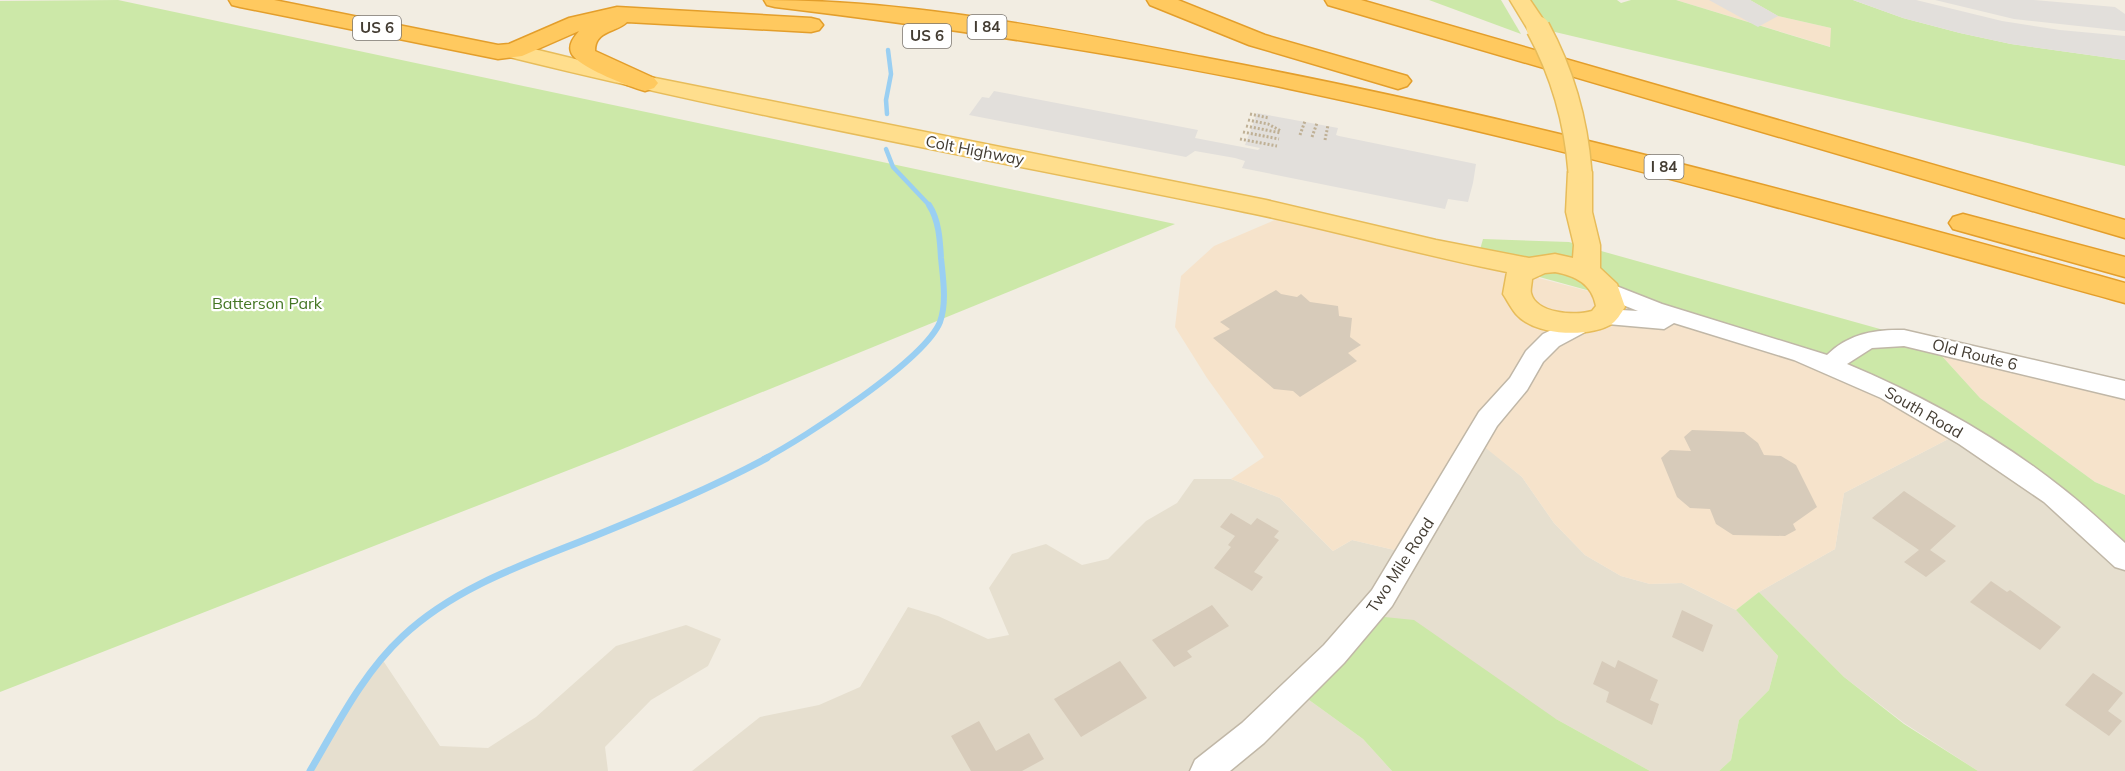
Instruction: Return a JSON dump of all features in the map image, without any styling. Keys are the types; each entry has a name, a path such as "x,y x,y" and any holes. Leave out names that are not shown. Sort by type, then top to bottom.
{"highway":[{"name":"Colt Highway","path":"240,0 485,51 513,51"},
{"name":"Colt Highway","path":"346,0 451,26 503,43 513,51"},
{"name":"I 84","path":"775,0 950,21 1198,62 1391,101 1566,142 1799,202 2125,293"},
{"path":"1158,0 1248,37 1329,63 1689,151 2125,267"},
{"path":"1336,0 2125,229"},
{"path":"1384,0 1585,63 1713,110"},
{"name":"US 6","path":"513,51 591,19 617,14 656,14 833,27 1138,60 1198,62"},
{"path":"645,82 587,57 582,46 587,36 601,26 624,18 656,14"}],"main road":[{"path":"1520,0 1538,28 1566,88 1577,138 1581,221 1596,281"},
{"name":"Colt Highway","path":"513,51 645,82 1266,208 1437,249 1527,280"},
{"path":"1527,280 1581,221"},
{"path":"1571,266 1596,281 1611,300 1610,309 1592,321 1549,320 1527,280 1571,266"}],"street":[{"path":"1527,280 1534,333 1534,357"},
{"name":"South Road","path":"1596,281 1693,322 1770,342 1832,365 1904,399 1989,450 2053,495 2125,559"},
{"name":"South Road","path":"1592,321 1693,322"},
{"name":"Two Mile Road","path":"1206,771 1298,692 1382,598 1488,419 1519,384 1534,357 1551,340 1592,321"},
{"name":"Old Route 6","path":"1832,365 1844,351 1860,342 1882,336 1904,338 2125,390"}],"path":[{"path":"1250,114 1269,118"},
{"path":"1245,126 1281,132 1268,124 1248,120"},
{"path":"1300,135 1305,121"},
{"path":"1312,137 1317,123"},
{"path":"1324,140 1328,125"},
{"path":"1243,132 1279,139"},
{"path":"1240,138 1277,146"}],"shaded area":[{"path":"1676,0 1750,0 1778,16 1831,28 1831,47"},
{"path":"1709,0 1750,0 1778,16 1758,27"},
{"path":"1853,0 1916,0 2002,21 2060,30 2125,36 2125,60 2011,44 1960,33 1903,18"},
{"path":"1935,0 2034,0 2115,7 2125,14 2125,31 2014,19"},
{"path":"994,91 1198,130 1195,138 1258,150 1260,148 1245,145 1257,113 1338,128 1336,135 1339,136 1476,164 1473,183 1468,202 1448,199 1445,209 1242,168 1245,161 1235,158 1195,151 1186,157 969,115 982,97 989,98"},
{"path":"1291,213 1634,303 1785,348 1960,433 1844,493 1835,549 1759,592 1736,610 1682,583 1650,584 1621,576 1585,555 1554,523 1522,477 1477,441 1407,553 1352,540 1333,551 1280,498 1231,479 1264,457 1207,378 1175,327 1181,276 1214,246"},
{"path":"1930,343 2125,390 2125,495 2095,482 1980,398"},
{"path":"1960,433 2125,559 2125,771 1978,771 1904,723 1844,677 1759,592 1835,549 1844,493"},
{"path":"1477,440 1522,477 1554,523 1585,555 1621,576 1650,584 1682,583 1736,610 1778,656 1769,690 1739,720 1731,760 1719,771 1650,771 1556,719 1298,692 1363,739 1392,771 692,771 760,717 819,705 860,687 908,607 938,616 988,639 1009,635 989,588 1012,554 1046,544 1082,565 1108,559 1146,521 1177,503 1194,479 1231,479 1280,498 1333,551 1352,540 1407,553"},
{"path":"686,625 721,639 708,666 651,700 605,747 608,771 310,771 355,694 382,659 440,746 488,748 536,717 616,646"}],"green space":[{"name":"Batterson Park","path":"118,0 1175,224 620,450 0,692 0,1"},
{"path":"1429,0 1501,0 1521,34"},
{"path":"1519,0 1617,0 1621,3 1631,0 1676,0 1830,47 1831,28 1778,16 1750,0 1853,0 1903,18 1960,33 2011,44 2125,60 2125,166 1538,28"},
{"path":"1483,239 1569,242 1930,343 1980,398 2095,482 2125,495 2125,559 2053,495 1874,384 1634,303 1437,249 1479,253"},
{"path":"1759,592 1844,677 1904,724 1978,771 1719,771 1731,760 1739,720 1769,690 1778,656 1736,610"},
{"path":"1365,615 1414,620 1556,719 1650,771 1392,771 1363,739 1298,692"}],"building":[{"path":"1276,290 1281,294 1297,297 1301,294 1310,302 1338,306 1339,316 1352,318 1350,337 1361,345 1348,353 1357,361 1300,397 1293,391 1274,389 1213,338 1230,329 1220,322"},
{"path":"1692,430 1744,432 1758,443 1764,455 1781,456 1796,465 1817,507 1793,524 1796,530 1785,536 1733,535 1716,524 1710,509 1690,508 1677,497 1661,458 1670,450 1691,451 1684,437"},
{"path":"1904,491 1956,526 1930,550 1946,561 1926,577 1904,562 1919,550 1872,518"},
{"path":"1231,513 1251,525 1257,518 1279,531 1274,537 1279,540 1254,572 1263,577 1252,591 1214,568 1231,547 1228,545 1235,536 1220,527"},
{"path":"1991,581 2007,592 2010,590 2061,627 2040,650 1970,602"},
{"path":"1212,605 1229,626 1187,651 1192,657 1174,667 1152,640"},
{"path":"1682,610 1713,625 1703,652 1672,637"},
{"path":"1618,660 1658,680 1650,700 1659,704 1652,725 1606,702 1609,692 1593,684 1602,661 1615,668"},
{"path":"1120,661 1147,698 1081,737 1054,699"},
{"path":"2093,673 2123,693 2108,711 2122,721 2109,736 2065,705"},
{"path":"979,721 996,751 1029,733 1044,759 1022,771 971,771 951,736"}],"waterway":[{"path":"887,114 886,100 891,74 888,50"},
{"path":"886,149 893,167 930,206"},
{"path":"764,459 833,417 888,377 929,338 940,322 944,299 943,282 938,231 929,205"},
{"path":"310,771 375,666 403,636 423,619 445,604 493,578 681,500 767,458"}]}
